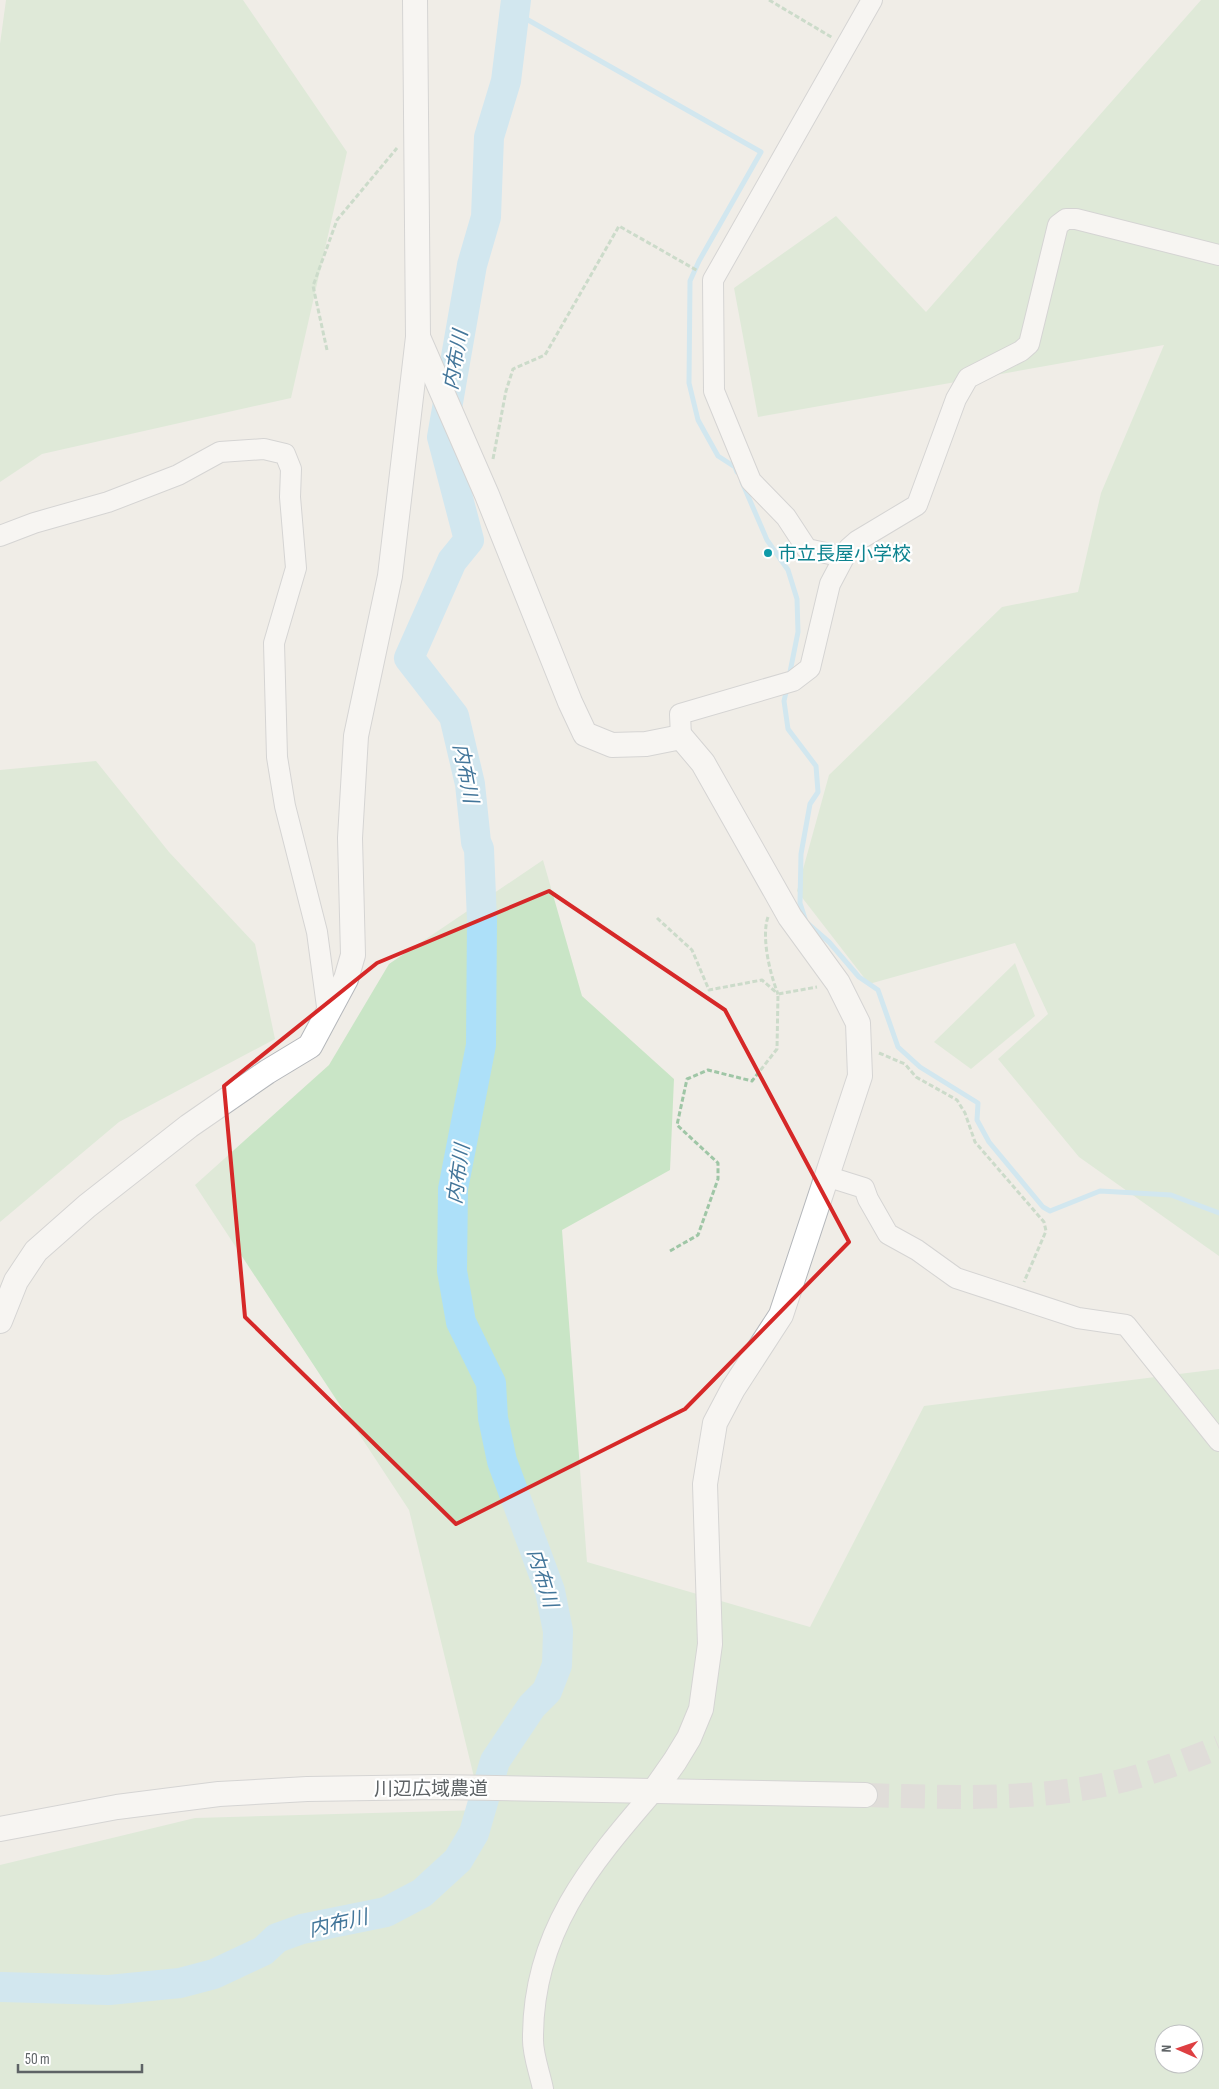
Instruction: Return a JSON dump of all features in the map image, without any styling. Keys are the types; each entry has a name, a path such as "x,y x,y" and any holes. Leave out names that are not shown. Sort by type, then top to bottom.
{"street":[{"path":"0,1321 16,1281 36,1251 87,1206 189,1126 267,1072 310,1046 346,979 353,955 350,838 356,736 390,576 418,337 415,0"},
{"path":"844,557 807,550 786,517 751,481 714,391 713,280 872,0"},
{"path":"543,2089 532,2038 538,1984 547,1946 564,1909 592,1868 654,1791 684,1746 700,1708 710,1644 705,1484 715,1424 732,1389 781,1315 829,1177 860,1076 858,1023 838,983 790,917 703,763 681,737 680,714 793,680 810,668 830,584 844,557 857,541 911,511 917,505 956,399 968,378 1022,352 1029,344 1058,225 1066,219 1076,218 1219,254"},
{"path":"418,337 487,495 570,702 585,734 612,745 646,744 681,737"},
{"path":"0,536 34,523 108,502 178,475 220,452 264,449 285,454 291,469 290,497 296,568 274,643 277,757 285,806 317,932 328,1014"},
{"path":"829,1177 864,1188 868,1199 888,1234 917,1250 956,1278 1078,1318 1126,1325 1219,1441"},
{"name":"川辺広域農道","path":"0,1829 117,1807 220,1794 307,1789 438,1787 865,1795"}],"path":[{"path":"769,0 846,46"},
{"path":"327,350 313,286 337,220 379,171 394,150 416,136"},
{"path":"487,495 506,390 513,369 545,355 619,226 713,280"},
{"path":"670,1251 698,1234 718,1179 718,1163 677,1125 687,1079 708,1070 752,1081 777,1049 778,994 771,975 767,948 767,919 780,899"},
{"path":"657,918 692,950 709,990 762,980 778,994"},
{"path":"778,994 838,983"},
{"path":"860,1045 905,1064 916,1078 957,1100 965,1113 975,1142 1044,1222 1046,1231 1017,1298"}],"highlighted area":[{"path":"549,891 725,1010 849,1242 685,1409 456,1524 245,1317 224,1086 377,963"}],"green space":[{"path":"6,0 243,0 347,152 291,398 42,454 0,482 0,44"},
{"path":"1201,0 1219,0 1219,1256 1079,1157 998,1059 1048,1014 1015,943 869,984 797,891 829,775 1002,607 1078,592 1101,493 1164,345 758,417 734,288 836,216 926,312"},
{"path":"96,761 169,852 255,944 275,1039 119,1122 0,1222 0,770"},
{"path":"543,860 582,996 674,1079 670,1170 562,1230 587,1562 810,1627 924,1406 1219,1369 1219,2089 0,2089 0,1865 195,1818 482,1810 409,1510 195,1185 329,1065 389,964"},
{"path":"1015,963 1035,1016 971,1069 934,1042"}],"waterway":[{"name":"内布川","path":"0,1987 109,1990 180,1983 214,1974 263,1951 277,1938 302,1929 386,1912 422,1893 458,1860 474,1833 495,1761 532,1706 547,1691 557,1665 558,1631 550,1591 502,1461 493,1418 491,1383 461,1322 452,1271 453,1189 481,1045 482,920 479,849 476,842 470,784 454,716 409,658 452,561 469,540 442,437 472,265 486,217 489,137 506,81 516,0"},
{"path":"514,12 761,152 699,261 690,281 689,383 698,420 718,456 735,467 737,472"},
{"path":"742,482 767,540 788,570 797,599 798,632 789,677"},
{"path":"787,688 784,701 788,729 816,766 818,792 810,804 801,854 800,903 806,922 829,942 859,977 878,990 898,1047 920,1067 978,1103 977,1120 989,1142 1043,1207 1050,1211 1100,1191 1171,1195 1219,1213"}],"tunnel":[{"path":"865,1795 1000,1796 1081,1789 1117,1782 1152,1772 1219,1747"}],"place":[{"name":"市立長屋小学校","path":"768,553"}]}
